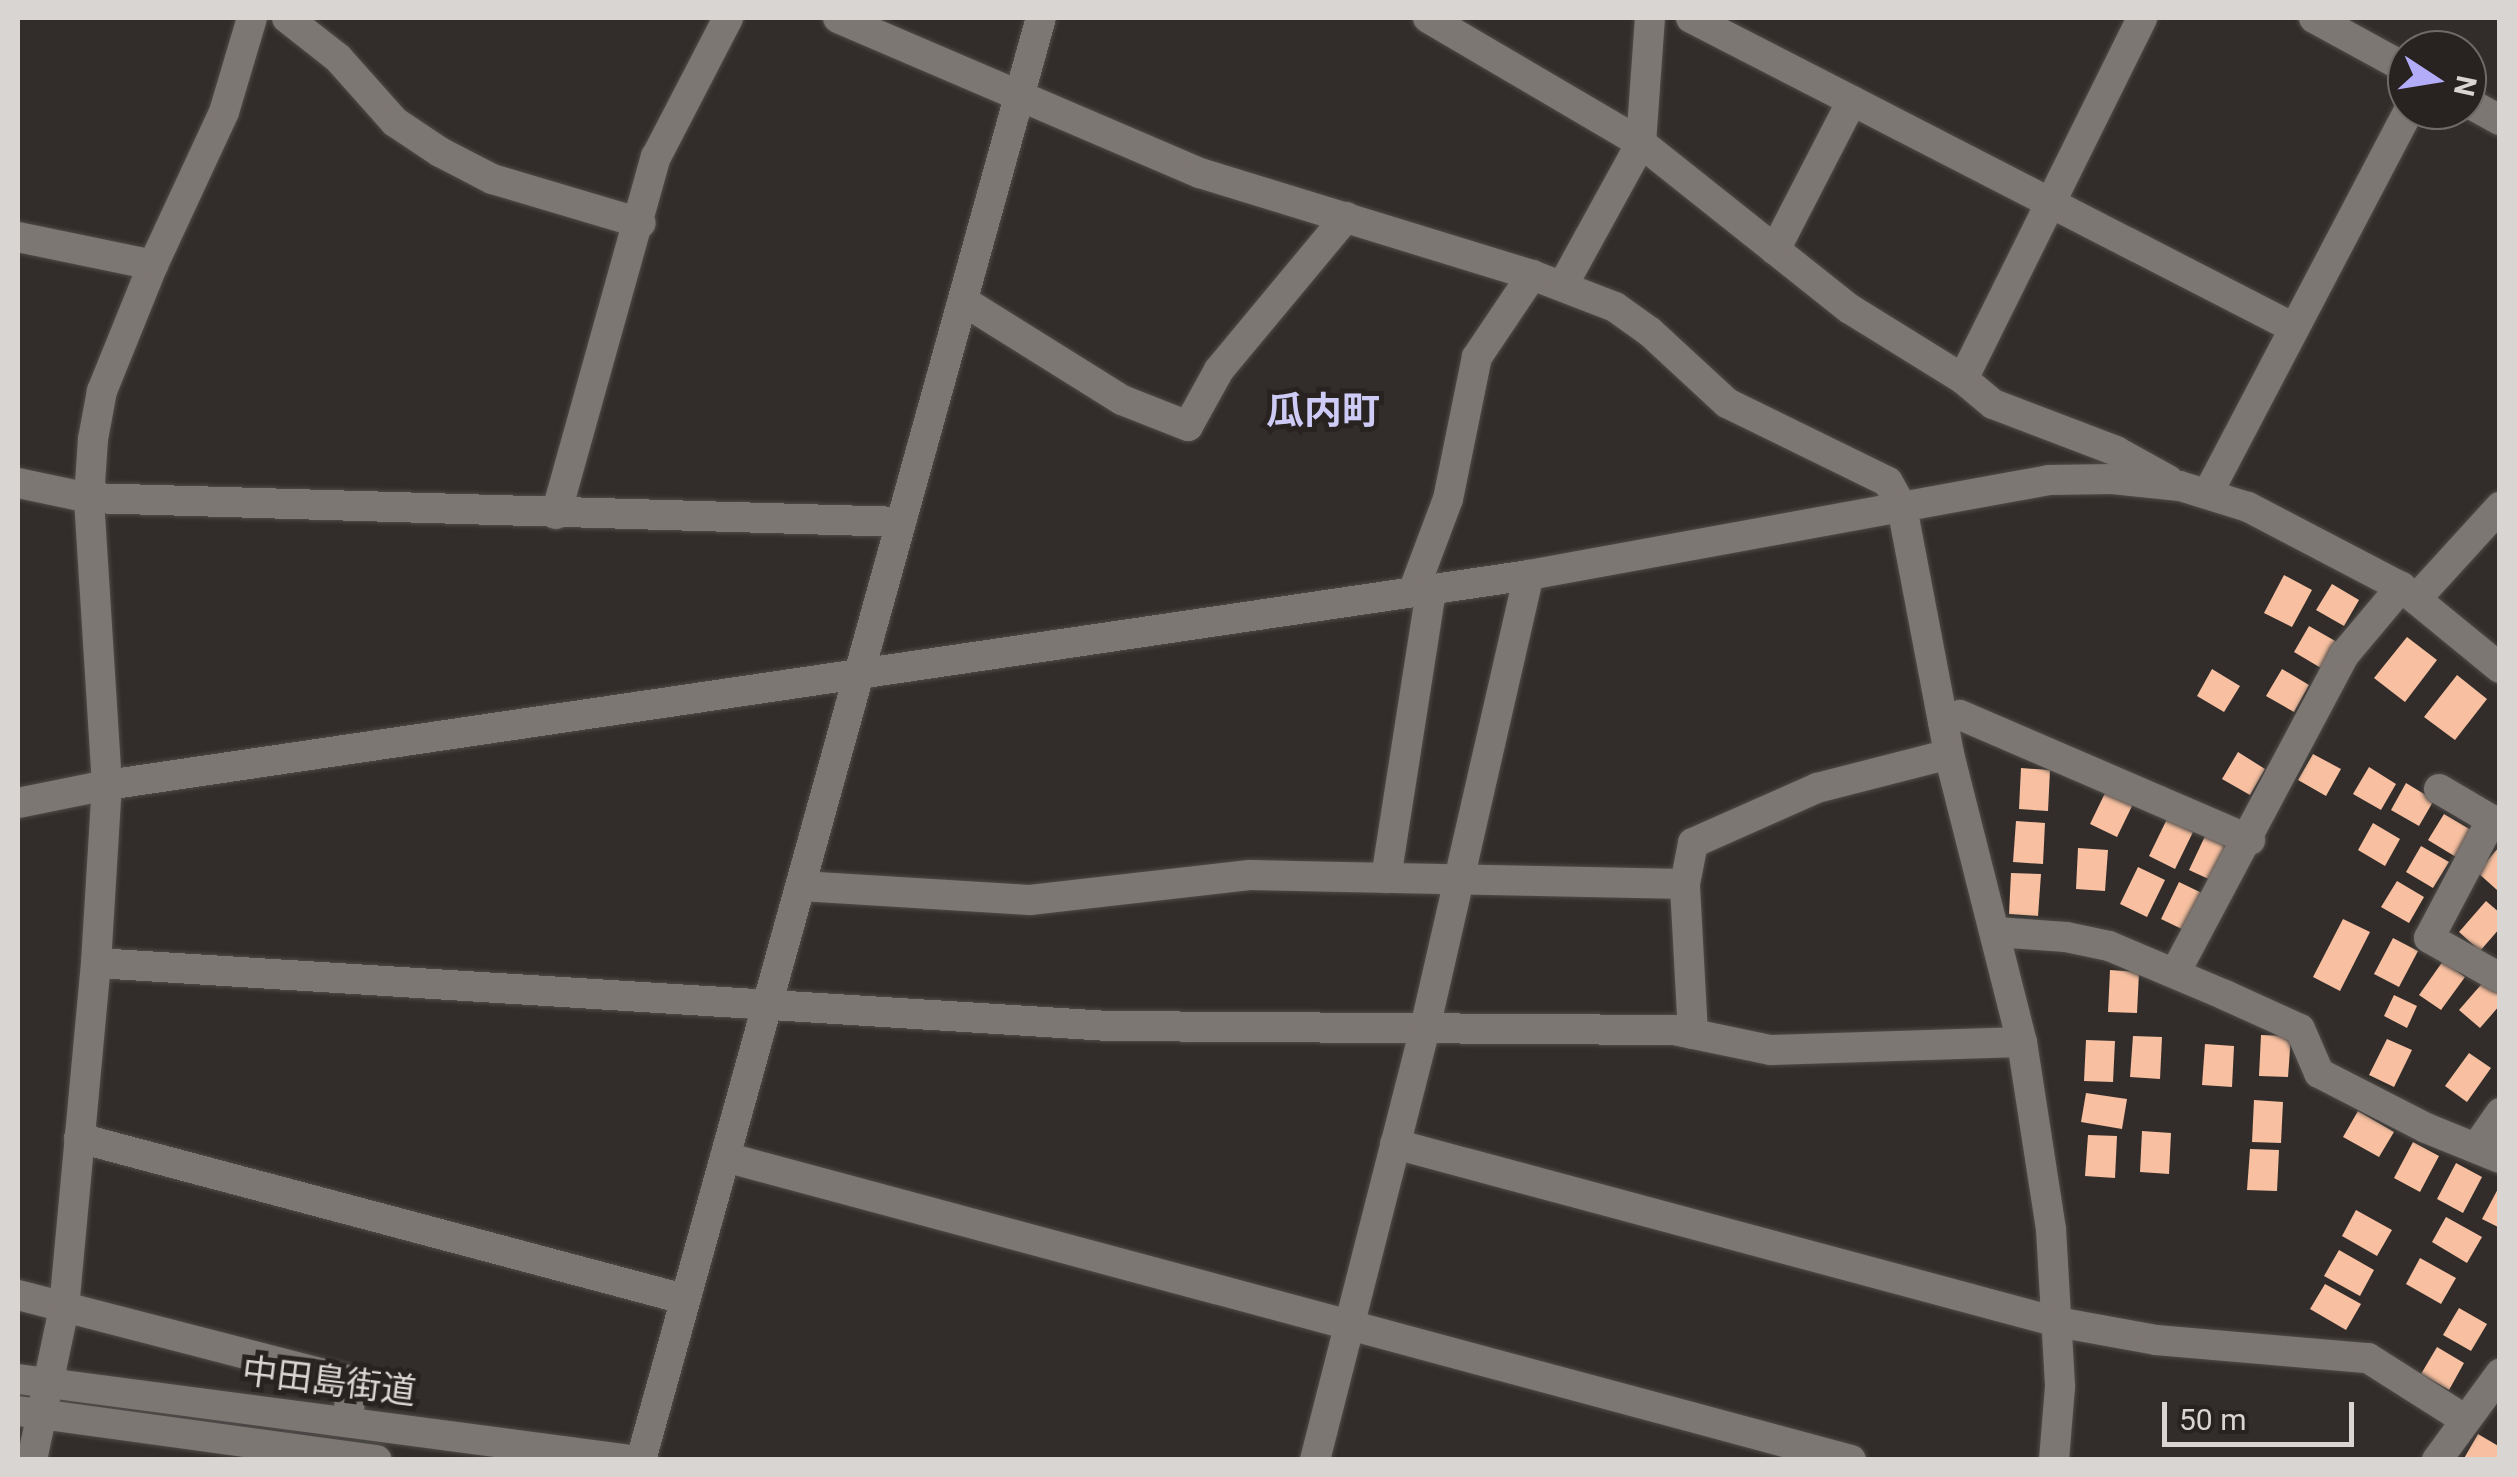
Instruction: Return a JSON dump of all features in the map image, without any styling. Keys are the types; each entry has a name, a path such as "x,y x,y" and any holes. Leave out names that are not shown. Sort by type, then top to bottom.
{"street":[{"path":"32,1460 30,1413 48,1384 64,1308 96,963 107,785 90,498 102,391 224,112 252,18"},
{"path":"287,18 338,58 395,122 440,152 492,179 641,223"},
{"path":"556,514 568,459 641,223 656,157 728,18"},
{"path":"838,18 1200,173 1532,274 1614,307 1650,332 1727,403 1888,482 1902,507 1949,754 2022,1042 2051,1228 2060,1387 2054,1460"},
{"path":"641,1460 1041,18"},
{"path":"1428,18 1641,143 1850,309 1963,379 1993,404 2116,450 2194,489 2248,507 2408,593 2500,668"},
{"path":"1563,286 1641,143 1650,18"},
{"path":"1692,18 2294,328"},
{"path":"1963,379 2142,18"},
{"path":"2314,18 2387,58"},
{"path":"1775,250 1852,101"},
{"path":"2194,489 2294,328 2398,130"},
{"path":"965,302 1122,400 1188,426 1220,370 1346,217"},
{"path":"18,236 154,265"},
{"path":"1386,878 1422,591 1448,499 1477,357 1532,274"},
{"path":"18,803 107,785 1530,575 2049,480 2112,479 2194,489"},
{"path":"18,483 90,498 901,522"},
{"path":"2176,973 2250,840 2344,656 2499,508"},
{"path":"1315,1460 1425,1028 1530,575"},
{"path":"1943,722 1960,715 2250,840"},
{"path":"1693,1034 1685,884 1692,843 1817,788 1949,754"},
{"path":"2438,789 2495,823 2428,938 2500,978"},
{"path":"801,886 1030,900 1250,875 1685,884"},
{"path":"1996,932 2109,946 2176,973 2300,1029 2319,1073 2426,1128 2489,1151 2500,1113"},
{"path":"96,963 1110,1026 1693,1034 1771,1050 2022,1042"},
{"path":"79,1138 684,1298"},
{"path":"1395,1144 2057,1322 2156,1340 2368,1358 2464,1419"},
{"path":"725,1157 1851,1460"},
{"path":"18,1296 350,1381 349,1422"},
{"path":"2437,1460 2500,1374"},
{"name":"中田島街道","path":"18,1379 632,1460"},
{"name":"中田島街道","path":"30,1413 378,1460"}],"building":[{"path":"2284,575 2312,590 2292,627 2264,613"},
{"path":"2332,584 2359,600 2344,626 2316,610"},
{"path":"2309,626 2337,642 2321,668 2294,652"},
{"path":"2407,637 2437,660 2405,702 2374,678"},
{"path":"2212,669 2240,686 2224,712 2197,696"},
{"path":"2282,669 2309,685 2294,712 2266,696"},
{"path":"2457,675 2487,699 2455,740 2424,717"},
{"path":"2238,752 2265,769 2250,795 2222,779"},
{"path":"2313,754 2341,769 2326,796 2298,780"},
{"path":"2369,767 2396,784 2381,810 2353,794"},
{"path":"2021,768 2050,770 2048,811 2019,809"},
{"path":"2406,783 2434,800 2419,826 2391,810"},
{"path":"2108,787 2135,800 2117,837 2090,824"},
{"path":"2444,814 2471,830 2456,857 2428,840"},
{"path":"2167,819 2193,832 2175,869 2149,856"},
{"path":"2016,821 2045,823 2043,864 2013,862"},
{"path":"2373,823 2400,839 2385,866 2358,850"},
{"path":"2207,832 2233,845 2215,882 2189,870"},
{"path":"2421,846 2449,862 2433,888 2406,872"},
{"path":"2500,846 2500,888 2497,890 2477,872"},
{"path":"2078,848 2108,850 2105,891 2076,889"},
{"path":"2138,867 2165,880 2147,917 2120,904"},
{"path":"2011,873 2041,874 2038,916 2009,914"},
{"path":"2397,881 2424,897 2409,923 2381,907"},
{"path":"2179,882 2206,895 2188,932 2161,919"},
{"path":"2486,901 2500,913 2500,928 2480,951 2459,932"},
{"path":"2343,919 2370,932 2340,991 2313,977"},
{"path":"2393,938 2418,951 2399,987 2374,974"},
{"path":"2443,961 2465,977 2441,1010 2419,995"},
{"path":"2110,970 2139,972 2137,1013 2108,1012"},
{"path":"2486,979 2500,991 2500,1005 2480,1028 2459,1010"},
{"path":"2394,995 2417,1006 2407,1028 2384,1016"},
{"path":"2261,1035 2291,1036 2288,1077 2259,1076"},
{"path":"2133,1036 2162,1037 2160,1079 2130,1077"},
{"path":"2387,1039 2412,1050 2394,1087 2369,1075"},
{"path":"2086,1040 2115,1041 2113,1082 2084,1081"},
{"path":"2205,1044 2234,1046 2232,1087 2202,1085"},
{"path":"2469,1053 2491,1068 2467,1102 2445,1086"},
{"path":"2086,1093 2127,1099 2122,1129 2081,1122"},
{"path":"2254,1100 2283,1102 2281,1143 2252,1142"},
{"path":"2358,1111 2394,1132 2379,1157 2343,1137"},
{"path":"2142,1131 2171,1133 2169,1174 2140,1172"},
{"path":"2088,1135 2117,1136 2115,1178 2085,1176"},
{"path":"2413,1142 2439,1156 2420,1192 2394,1178"},
{"path":"2250,1149 2279,1150 2277,1191 2247,1190"},
{"path":"2456,1163 2482,1177 2463,1213 2437,1199"},
{"path":"2500,1185 2500,1228 2482,1219"},
{"path":"2356,1210 2392,1230 2377,1256 2342,1236"},
{"path":"2446,1217 2482,1237 2467,1263 2432,1242"},
{"path":"2339,1250 2374,1270 2360,1296 2324,1276"},
{"path":"2420,1258 2456,1278 2441,1304 2406,1284"},
{"path":"2325,1284 2361,1304 2346,1330 2310,1309"},
{"path":"2459,1308 2487,1324 2471,1351 2443,1335"},
{"path":"2437,1347 2464,1363 2449,1390 2421,1374"},
{"path":"2478,1434 2500,1447 2500,1460 2463,1460"}],"district":[{"name":"瓜内町","path":"1323,412"}]}
